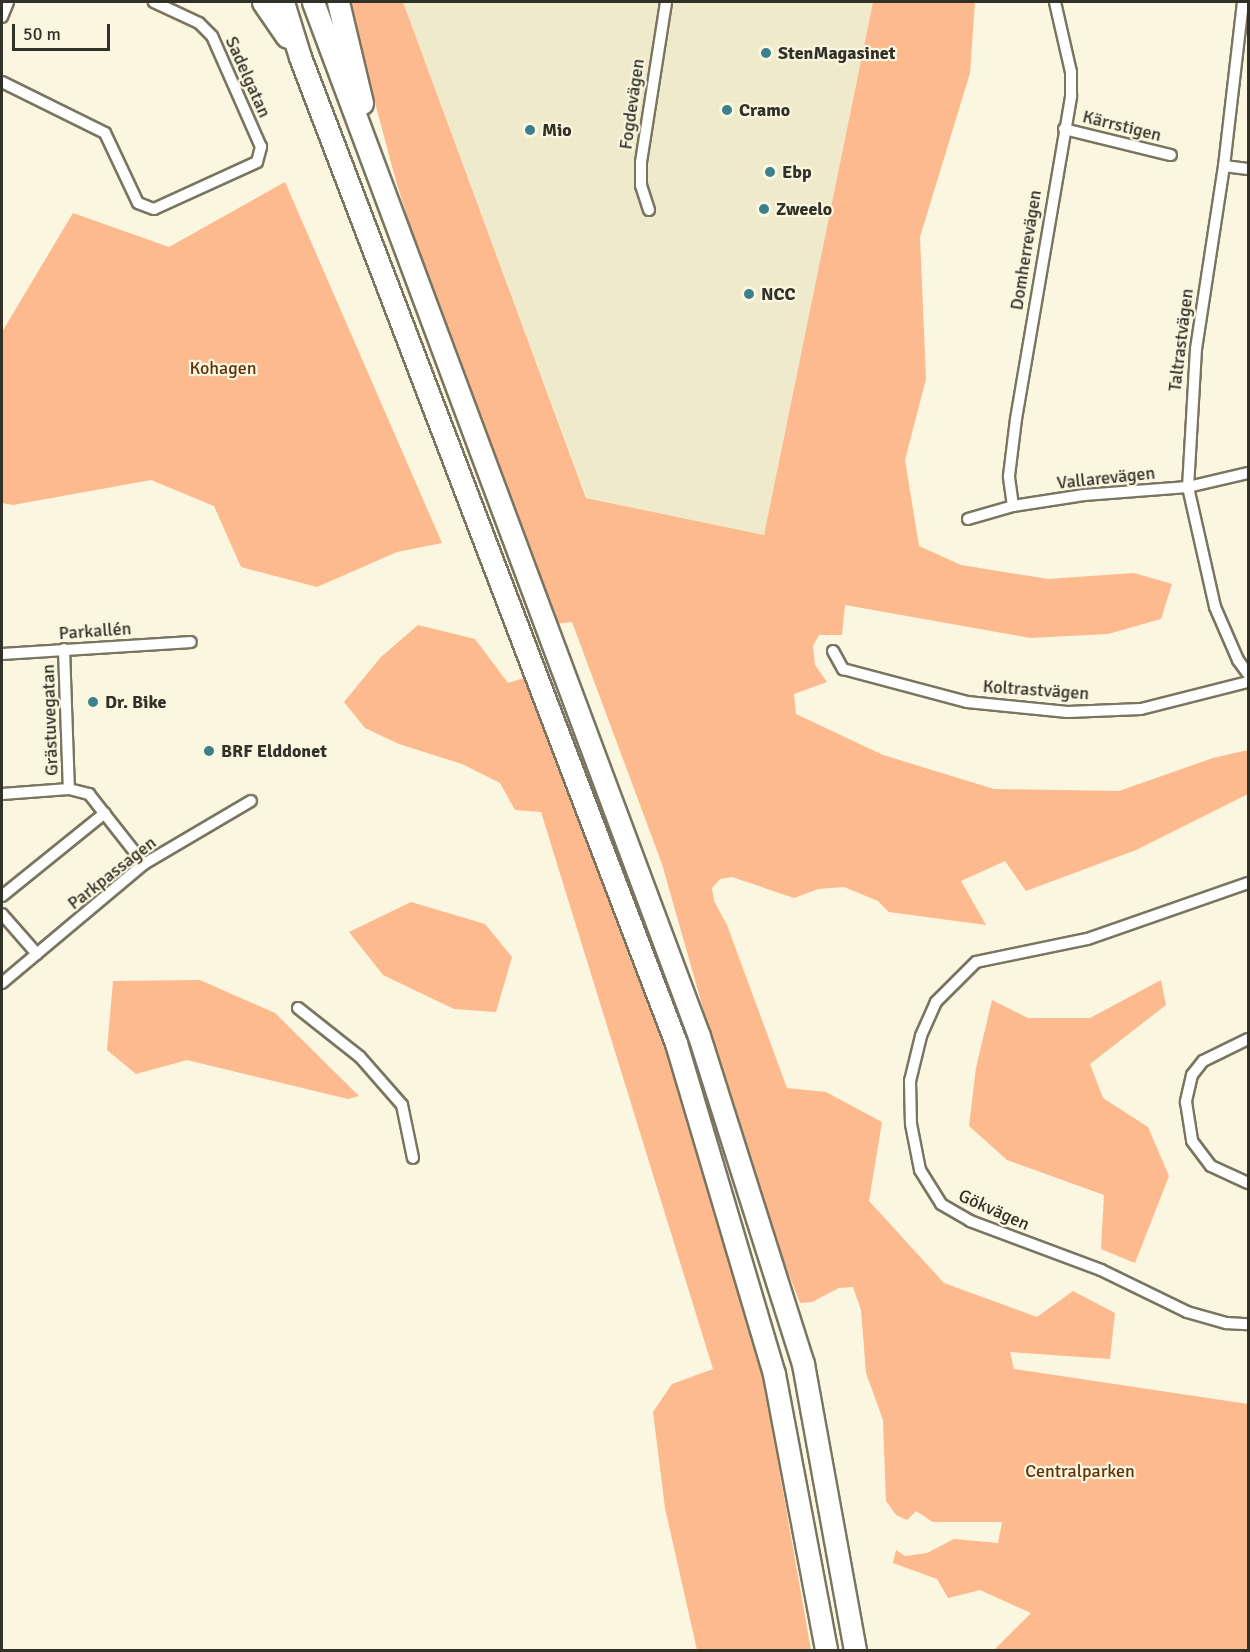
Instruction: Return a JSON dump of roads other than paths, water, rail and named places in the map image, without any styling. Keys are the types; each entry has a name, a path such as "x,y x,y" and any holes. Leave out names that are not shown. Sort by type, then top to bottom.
{"highway":[{"path":"263,2 300,57"},
{"path":"283,2 300,57 676,1043 774,1374 826,1650"},
{"path":"313,2 453,383 699,1036 800,1352 855,1650"},
{"path":"338,2 363,111 453,383"}],"street":[{"path":"2,17 8,2"},
{"name":"Sadelgatan","path":"2,82 105,134 138,203 154,209 257,162 261,147 212,36 200,23 154,2"},
{"name":"Fogdevägen","path":"649,210 641,185 641,162 666,2"},
{"name":"Domherrevägen","path":"1013,506 1009,476 1016,420 1064,129 1071,72 1055,2"},
{"name":"Taltrastvägen","path":"1244,2 1224,166 1196,349 1188,487 1215,607 1248,674"},
{"name":"Kärrstigen","path":"1064,129 1171,155"},
{"path":"1224,166 1248,169"},
{"name":"Vallarevägen","path":"968,519 1013,506 1188,487 1248,473"},
{"name":"Parkallén","path":"2,654 191,642"},
{"name":"Grästuvegatan","path":"64,650 69,789"},
{"name":"Koltrastvägen","path":"833,651 843,669 968,702 1068,712 1141,709 1248,682"},
{"path":"2,794 69,789 89,794 144,864"},
{"name":"Parkpassagen","path":"2,984 144,864 251,801"},
{"path":"2,896 105,813"},
{"name":"Gökvägen","path":"1248,883 1087,939 976,962 936,1002 921,1036 910,1081 911,1124 920,1170 941,1204 970,1221 1101,1270 1187,1312 1226,1323 1248,1324"},
{"path":"2,914 36,954"},
{"path":"298,1008 360,1057 402,1105 413,1158"},
{"path":"1248,1039 1234,1043 1203,1061 1192,1075 1186,1102 1192,1141 1211,1166 1248,1183"}],"place":[{"name":"StenMagasinet","path":"766,53"},
{"name":"Cramo","path":"727,110"},
{"name":"Mio","path":"530,130"},
{"name":"Ebp","path":"770,172"},
{"name":"Zweelo","path":"764,209"},
{"name":"NCC","path":"749,294"},
{"name":"Dr. Bike","path":"93,702"},
{"name":"BRF Elddonet","path":"209,751"}],"park label":[{"name":"Kohagen","path":"223,368"},
{"name":"Centralparken","path":"1080,1471"}]}
